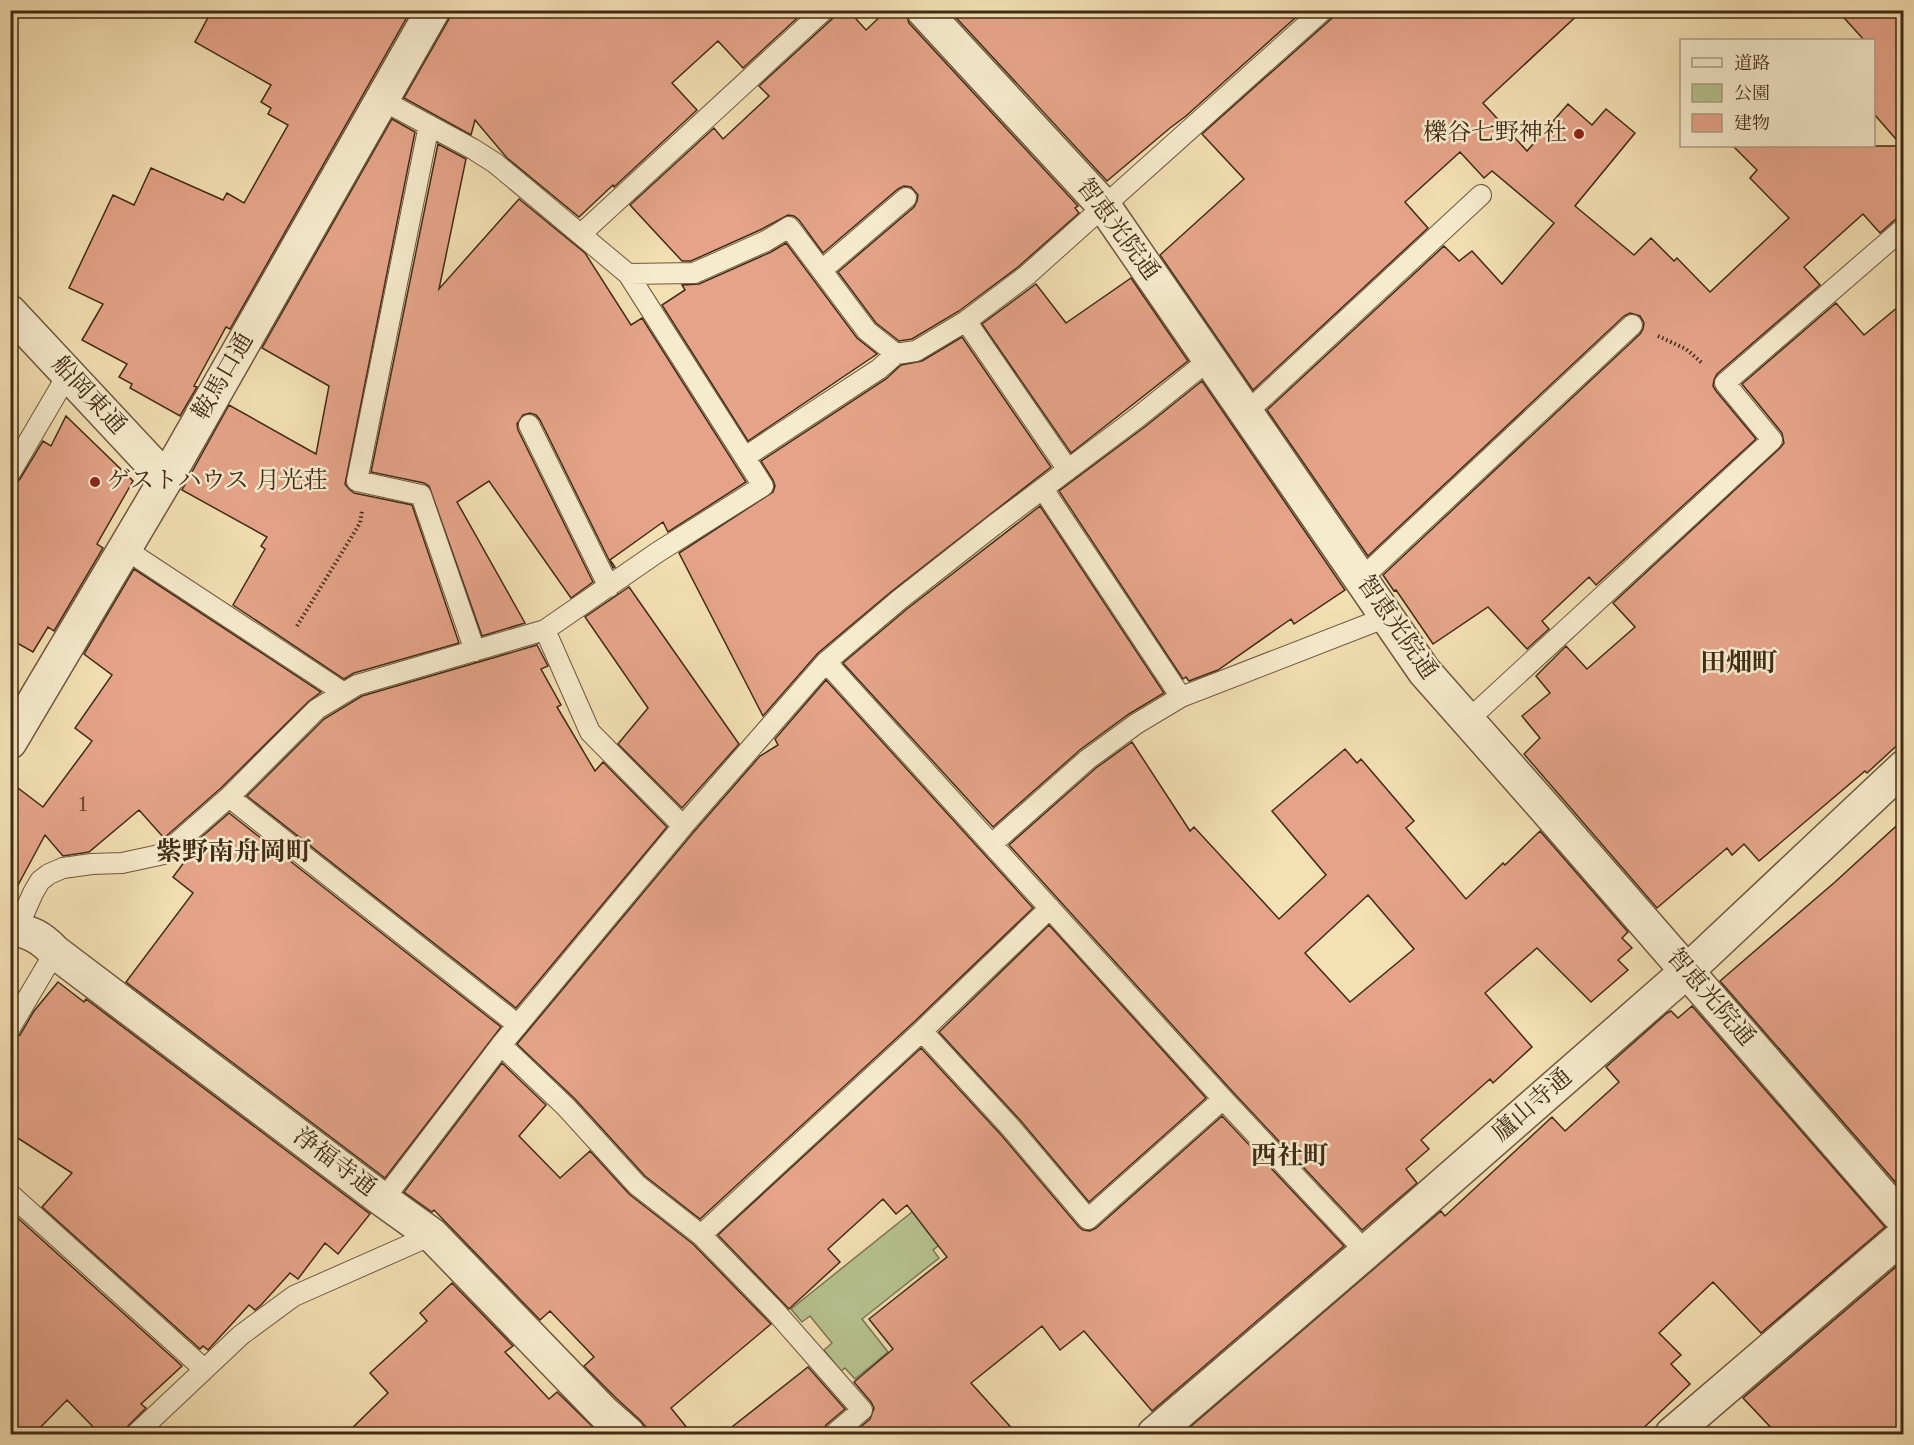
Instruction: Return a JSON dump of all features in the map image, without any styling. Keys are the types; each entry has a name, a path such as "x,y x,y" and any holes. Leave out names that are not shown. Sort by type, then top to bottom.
{"street":[{"name":"鞍馬口通","path":"14,729 166,480 433,10"},
{"name":"智恵光院通","path":"923,10 1104,206 1424,671 1889,1204 1904,1218"},
{"name":"船岡東通","path":"10,312 166,480"},
{"name":"廬山寺通","path":"1154,1434 1687,971 1904,767"},
{"name":"浄福寺通","path":"14,928 44,940 56,952 432,1235 603,1412 628,1434"},
{"path":"1672,1434 1904,1235"}],"lane":[{"path":"581,234 824,10"},
{"path":"745,457 879,369 896,354 916,351 966,321 1026,276 1323,10"},
{"path":"14,928 40,881 49,874 63,868 122,863 164,854 229,797 318,710 357,685 546,630 658,552 763,486 627,274 495,163 472,148 382,100"},
{"path":"429,125 357,481 421,495 475,651"},
{"path":"1246,413 1481,195"},
{"path":"822,270 906,198"},
{"path":"627,274 694,273 766,241 789,228 867,331 896,354"},
{"path":"1480,709 1772,440 1725,383 1904,228"},
{"path":"966,321 1068,470"},
{"path":"1361,579 1632,325"},
{"path":"383,1200 501,1045 683,826 826,662 899,600 1138,417 1209,359"},
{"path":"10,473 68,374"},
{"path":"529,424 609,586"},
{"path":"1043,489 1181,697"},
{"path":"124,549 344,693"},
{"path":"992,844 1088,759 1136,724 1181,697 1387,617"},
{"path":"546,630 590,732 683,826"},
{"path":"826,662 1223,1099 1366,1252"},
{"path":"229,797 518,1025"},
{"path":"702,1235 922,1031 1050,908"},
{"path":"10,1028 56,952"},
{"path":"922,1031 1011,1128 1088,1219 1223,1099"},
{"path":"501,1045 566,1107 637,1185 702,1235 775,1311 862,1410 834,1434"},
{"path":"10,1194 204,1369"},
{"path":"136,1434 262,1318 294,1296 432,1235"}],"path":[{"path":"1632,325 1686,350 1725,383"},
{"path":"281,652 360,523 365,482"}],"green space":[{"path":"932,1196 959,1230 933,1250 939,1258 862,1319 888,1352 855,1379 845,1368 841,1371 824,1350 832,1343 810,1316 802,1322 791,1309"}],"building":[{"path":"212,10 411,10 230,329 226,327 180,416 130,388 132,384 119,377 127,364 82,340 103,304 69,288 113,195 134,205 151,168 223,200 227,193 244,203 288,125 268,114 271,108 261,102 271,85 195,42"},
{"path":"452,10 806,10 743,68 718,41 672,83 697,110 579,217 507,158 475,120 471,135 404,98"},
{"path":"836,10 848,10 866,30 887,10 905,10 909,23 1078,206 1075,208 1079,213 1018,267 959,311 912,339 899,341 876,323 838,272 914,207 918,195 911,187 904,186 898,189 823,253 799,220 788,215 691,261 682,261 630,205 714,128 723,139 769,96 759,86 832,19"},
{"path":"949,10 1304,10 1186,116 1107,181"},
{"path":"1335,10 1583,10 1483,103 1527,151 1568,104 1592,125 1606,109 1635,133 1575,206 1634,255 1651,238 1674,261 1677,258 1710,292 1789,218 1750,178 1757,170 1734,147 1902,146 1875,115 1875,39 1863,39 1837,10 1904,10 1904,216 1896,219 1880,233 1863,214 1804,267 1820,285 1717,374 1714,380 1713,386 1716,391 1756,439 1596,585 1589,577 1542,621 1549,629 1527,649 1488,607 1433,644 1383,575 1640,334 1644,323 1640,316 1630,313 1624,316 1368,556 1267,410 1444,246 1459,261 1472,251 1502,284 1554,223 1492,171 1484,178 1460,152 1405,202 1428,228 1253,390 1160,255 1244,179 1202,134 1331,19"},
{"path":"392,119 415,132 345,484 354,493 412,505 459,643 354,673 344,679 233,605 265,549 261,546 267,537 182,490 229,405 316,454 329,386 262,348"},
{"path":"438,144 466,159 439,289 519,199 585,253 631,325 642,318 746,482 668,532 663,522 610,560 615,567 613,568 540,420 536,415 530,413 523,415 517,424 518,430 593,582 571,598 489,481 457,502 525,623 482,636 429,486 371,472"},
{"path":"786,243 857,338 877,354 748,441 662,305 685,290 682,285 699,284"},
{"path":"1131,278 1188,361 1071,453 982,324 1036,284 1066,323"},
{"path":"1904,302 1904,739 1867,773 1865,771 1759,861 1744,844 1732,855 1727,848 1657,908 1524,754 1540,738 1522,716 1550,693 1536,676 1566,646 1587,669 1635,627 1613,603 1784,443 1782,433 1742,384 1836,303 1864,335"},
{"path":"962,337 1051,467 892,591 818,653 763,716 679,553 773,492 775,486 773,480 761,461 886,379 901,365 922,361"},
{"path":"1202,381 1345,590 1294,624 1291,619 1218,670 1189,681 1186,677 1183,679 1059,491"},
{"path":"66,416 133,481 97,544 103,548 54,631 48,627 33,652 10,639 10,485 20,479 43,441 51,446"},
{"path":"1040,506 1164,693 1129,714 1081,749 993,827 843,663 907,609"},
{"path":"134,569 321,692 309,701 221,788 164,838 139,810 89,852 63,856 45,835 10,900 10,782 43,807 92,741 75,728 112,675 84,654"},
{"path":"629,587 739,744 682,808 618,744 648,708 585,617"},
{"path":"537,645 548,666 541,669 561,705 557,707 595,771 603,762 667,827 516,1008 247,796 324,719 362,696"},
{"path":"826,680 1033,908 914,1022 700,1219 645,1176 575,1099 517,1044 760,756 778,745 775,739"},
{"path":"1132,742 1190,831 1194,827 1279,919 1326,875 1272,811 1345,749 1357,763 1361,759 1414,821 1406,828 1466,899 1540,831 1628,932 1622,938 1632,948 1618,960 1628,970 1591,1002 1537,948 1485,993 1532,1047 1493,1083 1490,1079 1421,1140 1429,1149 1406,1169 1417,1183 1362,1230 1232,1091 1009,845 1096,768","holes":["1368,895 1414,949 1350,1002 1305,953"]},
{"path":"229,813 501,1027 385,1178 126,982 193,893 173,877 185,861 180,856"},
{"path":"1904,819 1904,1192 1720,981"},
{"path":"1049,925 1206,1098 1089,1202 1020,1120 939,1032"},
{"path":"58,982 84,1002 86,999 370,1214 338,1254 325,1243 298,1279 290,1273 255,1310 249,1305 208,1350 203,1346 200,1349 42,1207 72,1173 10,1133 10,1040 20,1035 34,1011"},
{"path":"1692,1006 1885,1227 1761,1333 1713,1282 1659,1333 1681,1355 1671,1364 1690,1384 1637,1434 1182,1434 1441,1211 1445,1216 1552,1117 1565,1131 1619,1082 1606,1067 1667,1013 1671,1011 1678,1018"},
{"path":"921,1048 1002,1136 1083,1230 1090,1231 1096,1228 1222,1116 1344,1246 1152,1411 1084,1331 1060,1350 1042,1326 971,1383 1017,1434 852,1434 870,1419 874,1408 854,1382 893,1349 869,1319 947,1257 907,1205 896,1214 883,1199 828,1249 840,1262 789,1309 718,1235"},
{"path":"502,1063 546,1105 519,1136 560,1178 590,1151 629,1194 693,1244 771,1324 671,1408 692,1434 646,1434 646,1427 640,1420 584,1366 594,1357 550,1311 540,1320 434,1210 432,1212 404,1192"},
{"path":"10,1211 182,1366 141,1404 146,1408 120,1434 100,1434 67,1400 34,1434 10,1434"},
{"path":"1904,1260 1904,1434 1777,1434 1743,1398"},
{"path":"452,1283 513,1346 505,1352 549,1399 557,1392 600,1434 346,1434 388,1393 370,1373 427,1321 420,1313"},
{"path":"808,1367 845,1409 826,1425 822,1434 723,1434"}],"place":[{"name":"櫟谷七野神社","path":"1579,134"},
{"name":"ゲストハウス 月光荘","path":"95,482"}],"district":[{"name":"田畑町","path":"1739,664"},
{"name":"紫野南舟岡町","path":"234,853"},
{"name":"西社町","path":"1290,1157"}]}
